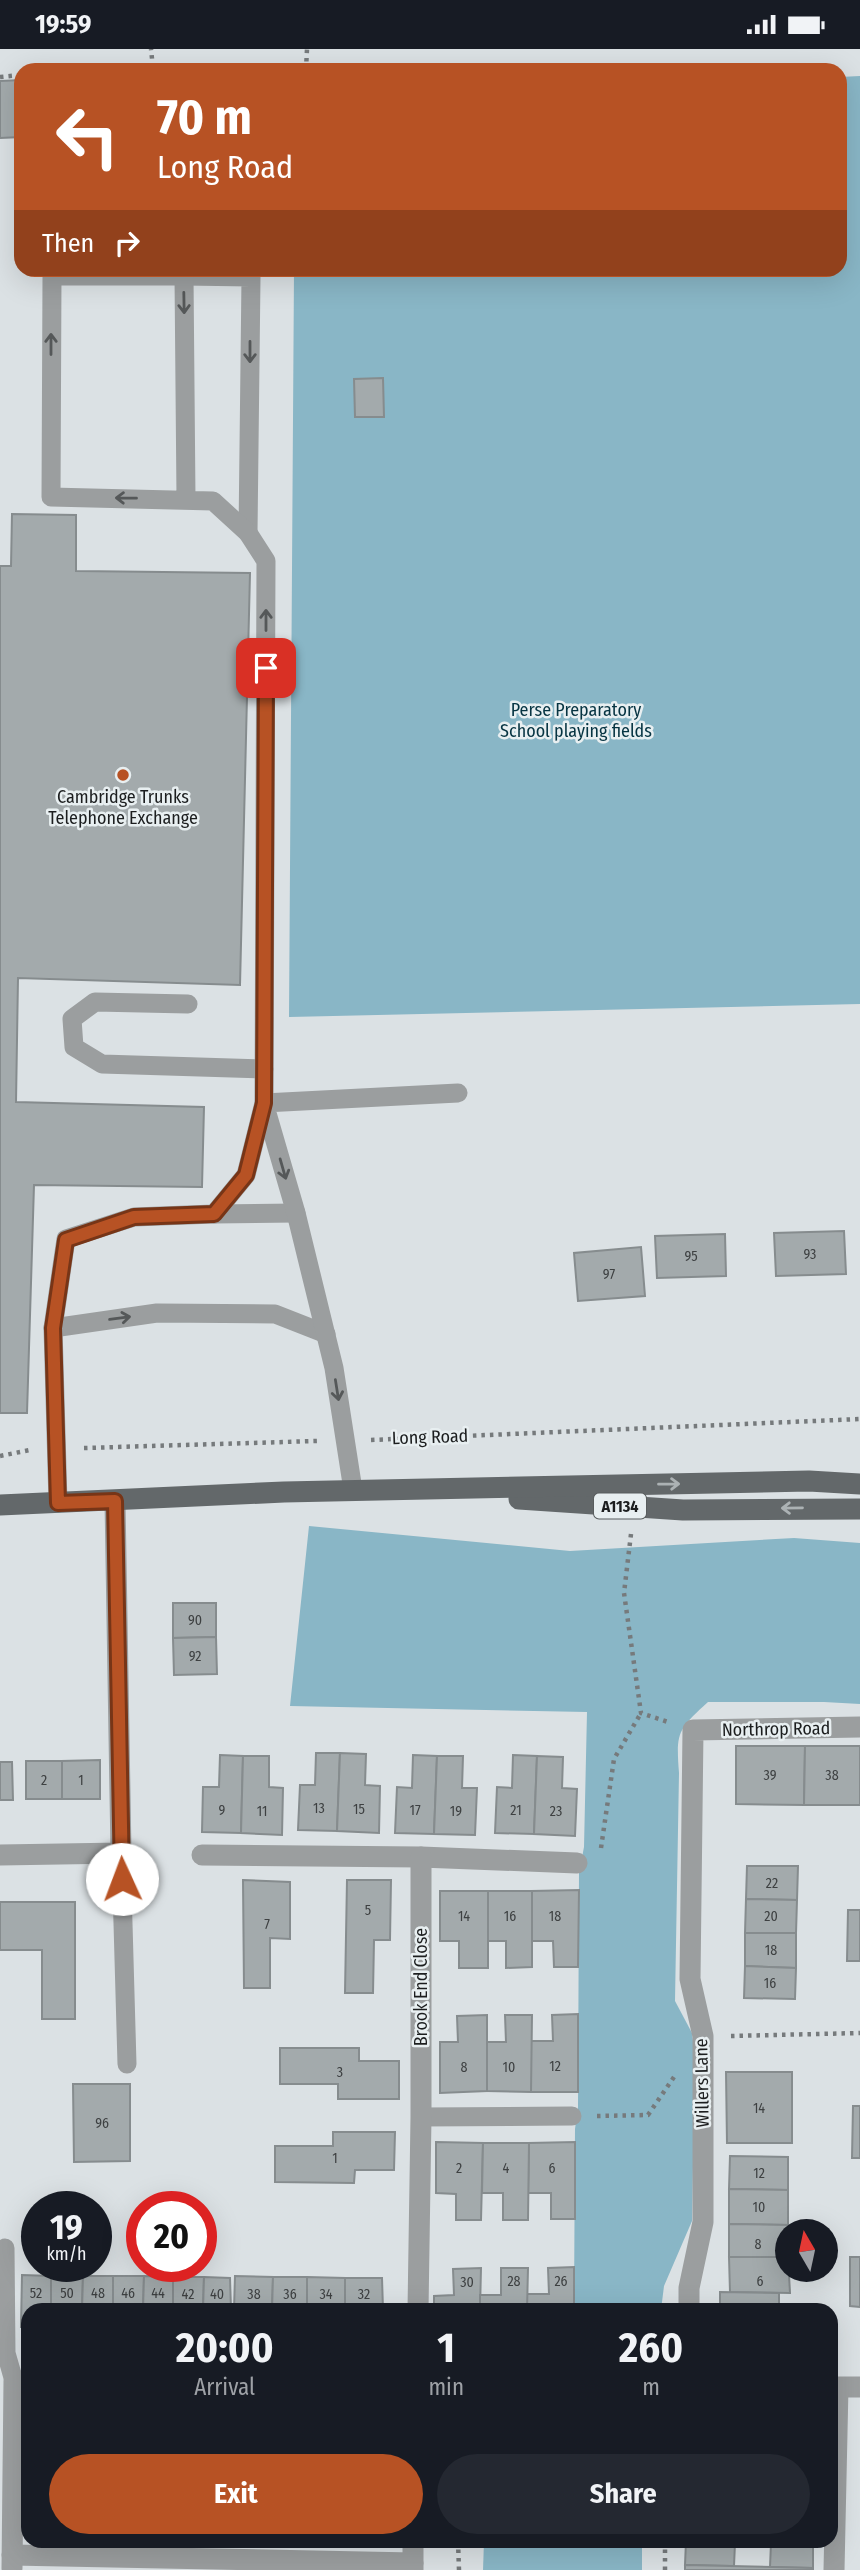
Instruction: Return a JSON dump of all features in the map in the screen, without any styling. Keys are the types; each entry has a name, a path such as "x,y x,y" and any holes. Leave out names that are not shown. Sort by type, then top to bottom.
{"main road":[{"name":"A1134","path":"0,1505 354,1490 809,1481 860,1484"},
{"name":"A1134","path":"380,1490 683,1510 860,1509"}],"street":[{"path":"0,1855 121,1853 115,1501"},
{"name":"Northrop Road","path":"692,1730 860,1727"},
{"name":"Willers Lane","path":"689,2303 703,2223 704,2036 690,1979 692,1730"},
{"path":"202,1855 421,1857 577,1863"},
{"name":"Brook End Close","path":"418,2303 421,1857"},
{"path":"21,2381 12,2563 413,2566 413,2548"},
{"path":"838,2387 860,2387"},
{"path":"834,2548 834,2570"}],"lane":[{"path":"52,277 51,496 213,502 248,533 266,561 264,1103 246,1175 214,1214"},
{"path":"184,277 186,499"},
{"path":"248,533 251,277"},
{"path":"188,1004 94,1002 72,1019 74,1047 102,1064 264,1069"},
{"path":"264,1103 458,1093"},
{"path":"264,1103 296,1213 334,1368 354,1490"},
{"path":"58,1503 53,1328 66,1240 134,1217 296,1213"},
{"path":"53,1328 158,1313 275,1314 326,1334"},
{"path":"121,1853 127,2064"},
{"path":"421,2117 572,2116"},
{"path":"5,2248 6,2353 21,2381"}],"path":[{"name":"Long Road","path":"0,1456 26,1450 57,1448 346,1441 860,1419"},
{"path":"577,1863 601,1850 614,1759 641,1713 624,1593 631,1533"},
{"path":"641,1713 692,1730"},
{"path":"572,2116 648,2115 704,2036 860,2033"},
{"path":"458,2548 459,2570"},
{"path":"665,2548 665,2570"}],"green space":[{"name":"Perse Preparatory School playing fields","path":"860,76 860,1004 289,1017 294,277 847,277 847,77"},
{"path":"309,1526 570,1551 794,1538 860,1543 860,1704 708,1702 684,1726 679,1740 675,2001 692,2033 695,2057 692,2221 664,2286 662,2303 574,2303 579,1873 584,1847 587,1712 290,1706"},
{"path":"484,2548 642,2548 642,2570 483,2570"}],"building":[{"path":"14,80 14,137 0,138 0,81"},
{"path":"383,378 384,417 355,417 354,379"},
{"name":"Cambridge Trunks Telephone Exchange","path":"12,514 76,515 76,571 250,573 240,985 18,978 16,1102 204,1107 202,1187 34,1185 27,1413 0,1413 0,566 11,566"},
{"path":"844,1231 846,1274 776,1276 774,1233"},
{"path":"725,1234 726,1276 657,1278 655,1236"},
{"path":"641,1247 645,1296 578,1301 574,1253"},
{"path":"173,1603 216,1603 216,1637 173,1638"},
{"path":"216,1637 217,1674 174,1675 173,1638"},
{"path":"736,1746 805,1746 804,1805 736,1804"},
{"path":"805,1746 860,1746 860,1805 804,1805"},
{"path":"316,1753 340,1753 337,1831 298,1830 300,1785 315,1785"},
{"path":"340,1753 366,1754 365,1785 380,1786 379,1833 337,1831"},
{"path":"220,1755 243,1756 241,1833 202,1832 203,1787 219,1787"},
{"path":"413,1755 437,1756 434,1834 395,1833 397,1787 412,1788"},
{"path":"513,1755 537,1756 534,1834 495,1833 497,1787 512,1788"},
{"path":"243,1756 269,1756 269,1787 283,1788 282,1835 241,1833"},
{"path":"437,1756 463,1756 462,1788 477,1788 475,1835 434,1834"},
{"path":"537,1756 563,1757 562,1788 577,1789 575,1836 534,1834"},
{"path":"100,1760 100,1799 62,1799 62,1761"},
{"path":"26,1761 62,1761 62,1799 26,1799"},
{"path":"0,1762 12,1762 13,1800 0,1800"},
{"path":"747,1866 798,1866 797,1900 746,1899"},
{"path":"243,1880 290,1882 290,1939 270,1938 270,1988 244,1988"},
{"path":"347,1880 391,1880 390,1940 374,1940 373,1993 345,1993"},
{"path":"579,1890 578,1967 554,1967 553,1941 532,1941 532,1891"},
{"path":"440,1891 488,1891 488,1968 459,1968 459,1941 440,1941"},
{"path":"488,1891 532,1891 532,1967 506,1968 506,1941 488,1941"},
{"path":"746,1899 797,1900 796,1933 745,1933"},
{"path":"0,1902 75,1902 75,2019 42,2019 42,1950 0,1950"},
{"path":"848,1910 860,1910 860,1961 847,1961"},
{"path":"745,1933 796,1933 796,1968 745,1966"},
{"path":"745,1966 796,1968 795,1999 744,1998"},
{"path":"578,2014 578,2092 531,2092 531,2041 553,2041 552,2015"},
{"path":"487,2015 487,2091 440,2093 440,2042 458,2042 457,2016"},
{"path":"505,2015 532,2015 531,2092 487,2091 487,2042 506,2042"},
{"path":"280,2048 359,2048 359,2061 399,2061 399,2099 338,2099 338,2084 280,2084"},
{"path":"726,2072 792,2072 792,2143 727,2143"},
{"path":"73,2084 130,2084 130,2161 74,2162"},
{"path":"853,2106 860,2106 860,2158 852,2158"},
{"path":"333,2132 395,2132 394,2170 355,2170 354,2183 275,2182 275,2146 333,2146"},
{"path":"436,2142 483,2143 481,2220 456,2220 456,2194 436,2193"},
{"path":"575,2142 575,2219 551,2219 551,2193 528,2193 529,2143"},
{"path":"483,2143 529,2143 528,2220 503,2220 503,2193 482,2193"},
{"path":"730,2156 788,2157 788,2190 729,2189"},
{"path":"729,2189 788,2190 788,2219 775,2219 775,2225 729,2224"},
{"path":"729,2224 775,2225 775,2257 729,2257"},
{"path":"729,2257 775,2257 775,2282 789,2282 790,2293 730,2292"},
{"path":"850,2257 860,2257 860,2307 850,2306"},
{"path":"574,2267 574,2303 527,2303 527,2294 549,2294 548,2268"},
{"path":"481,2268 480,2303 434,2303 434,2296 454,2295 453,2269"},
{"path":"501,2268 528,2268 527,2303 480,2303 480,2295 501,2295"},
{"path":"113,2276 113,2303 82,2303 83,2282 112,2282"},
{"path":"113,2276 126,2276 126,2282 144,2282 143,2303 113,2303"},
{"path":"235,2276 273,2277 272,2303 234,2303"},
{"path":"273,2277 307,2277 307,2303 272,2303"},
{"path":"307,2277 345,2278 345,2303 307,2303"},
{"path":"217,2278 230,2278 231,2303 203,2303 204,2282 217,2282"},
{"path":"345,2278 382,2278 383,2303 345,2303"},
{"path":"22,2282 51,2282 51,2303 21,2303"},
{"path":"51,2282 83,2282 82,2303 51,2303"},
{"path":"144,2282 173,2282 173,2303 143,2303"},
{"path":"173,2282 204,2282 203,2303 173,2303"},
{"path":"720,2292 779,2293 779,2303 720,2303"},
{"path":"686,2548 735,2548 734,2566 685,2565"},
{"path":"771,2548 813,2548 813,2568 770,2567"},
{"path":"685,2565 813,2568 813,2570 685,2570"}],"place":[{"name":"Cambridge Trunks Telephone Exchange","path":"123,775"}],"route":[{"path":"122,1879 115,1501 58,1503 53,1328 66,1240 134,1217 214,1214 246,1175 264,1103 266,668"}]}
